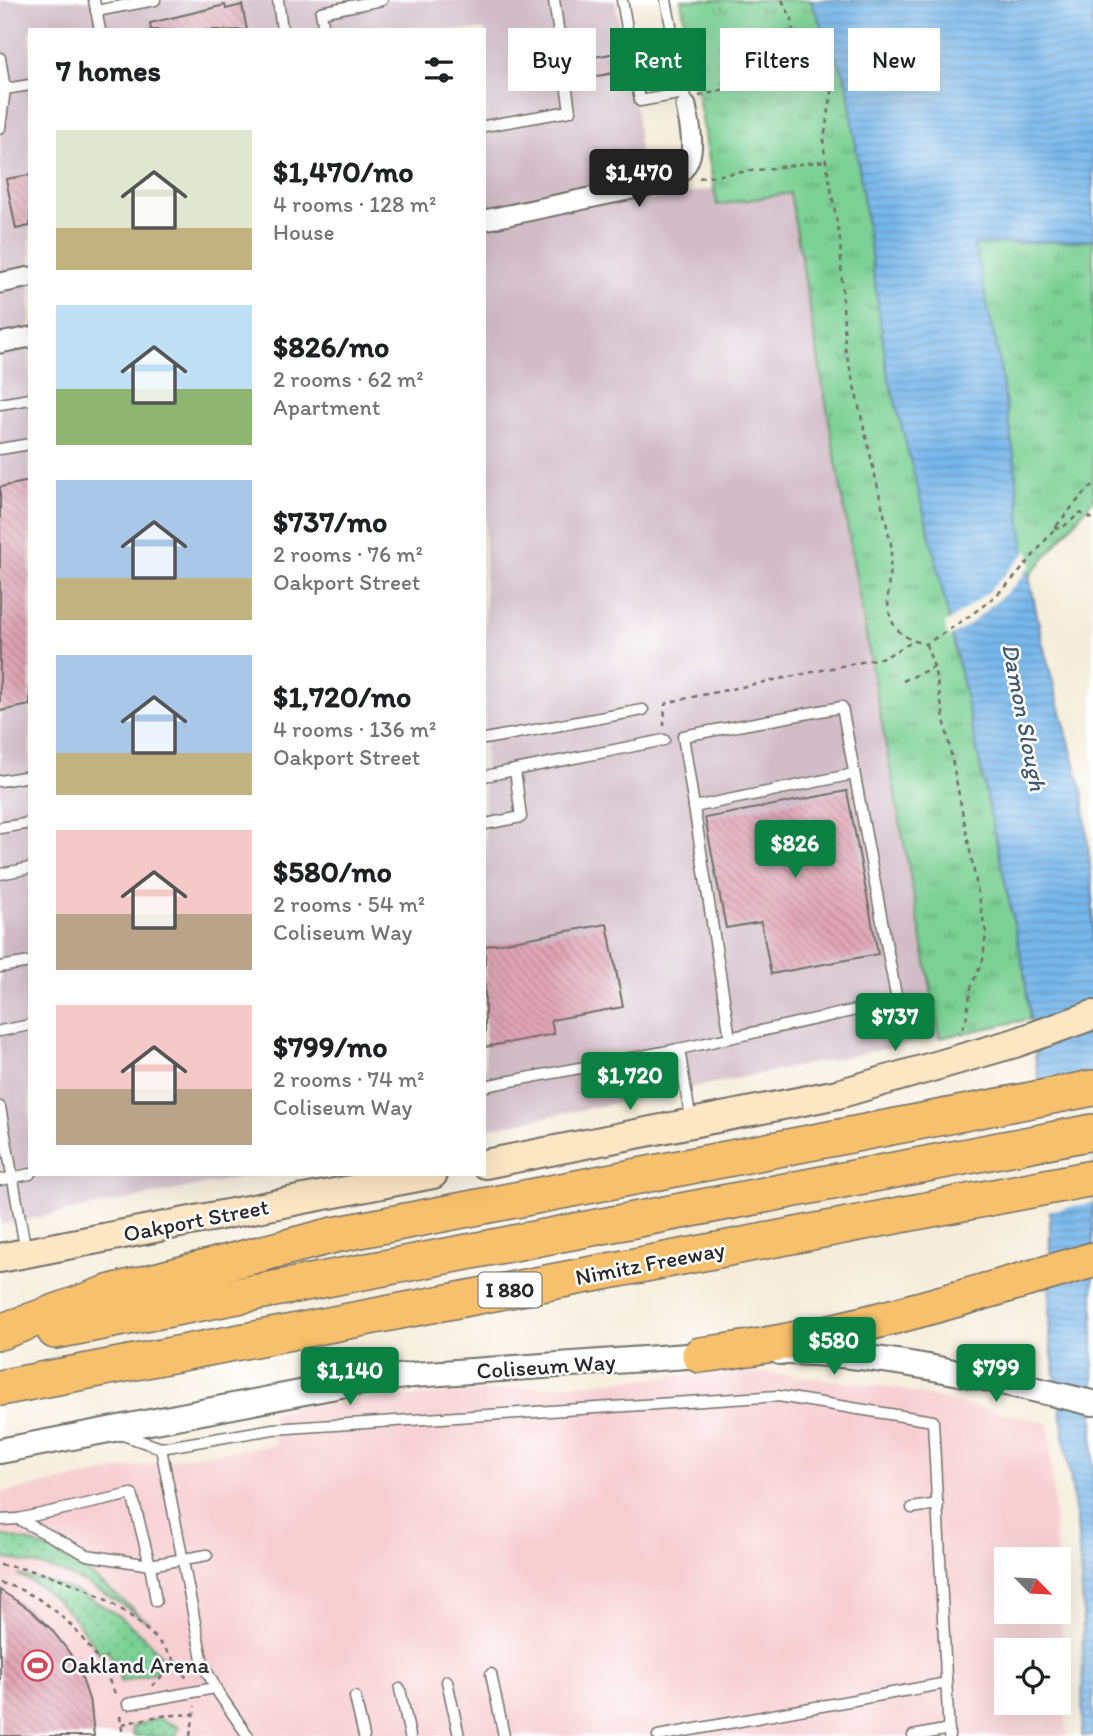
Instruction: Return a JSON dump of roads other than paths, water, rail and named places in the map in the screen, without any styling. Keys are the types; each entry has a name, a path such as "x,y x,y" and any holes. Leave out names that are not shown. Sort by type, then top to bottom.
{"highway":[{"path":"0,1332 108,1293 334,1235 1093,1088"},
{"name":"Nimitz Freeway","path":"0,1341 1093,1132"},
{"name":"Nimitz Freeway","path":"0,1388 1093,1178"},
{"path":"699,1355 766,1347 842,1331 1093,1260"}],"main road":[{"path":"486,1164 801,1103 1015,1044 1093,1015"},
{"name":"Oakport Street","path":"13,1255 423,1176"}],"street":[{"path":"486,220 643,188 670,181 682,174 690,161 694,144 685,100"},
{"path":"0,283 28,277"},
{"path":"0,343 28,337"},
{"name":"Coliseum Way","path":"0,1451 341,1385 413,1375 699,1355 783,1352 887,1359 1093,1403"}],"lane":[{"path":"100,28 95,5 155,0"},
{"path":"278,0 282,28"},
{"path":"324,28 321,12 382,0"},
{"path":"486,126 570,111 554,0"},
{"path":"622,0 640,101 685,100 666,0"},
{"path":"0,58 0,128"},
{"path":"2,88 28,85"},
{"path":"0,404 28,399"},
{"path":"0,449 28,443"},
{"path":"486,1086 680,1049 730,1038 897,1001 842,708 683,736 730,1038"},
{"path":"486,739 643,710"},
{"path":"486,776 664,740"},
{"path":"486,824 521,817 515,770"},
{"path":"694,807 854,774"},
{"path":"0,781 28,776"},
{"path":"0,828 28,823"},
{"path":"0,874 28,868"},
{"path":"0,967 28,962"},
{"path":"0,1031 28,1025"},
{"path":"680,1049 692,1125"},
{"path":"0,1107 13,1178 13,1255"},
{"path":"0,1180 28,1174"},
{"path":"110,1430 161,1448 273,1429 778,1396 933,1421 949,1733 913,1736"},
{"path":"161,1448 197,1642 213,1684 248,1736"},
{"path":"0,1520 18,1519 132,1494 156,1601"},
{"path":"912,1508 938,1504"},
{"path":"18,1519 87,1555 150,1565 207,1555"},
{"path":"491,1674 505,1736"},
{"path":"447,1681 458,1736"},
{"path":"658,1736 947,1683"},
{"path":"121,1706 213,1684"},
{"path":"400,1689 410,1736"},
{"path":"355,1697 364,1736"}],"water":[{"name":"Damon Slough","path":"810,0 1093,0 1093,240 974,245 997,349 1014,455 1024,550 1042,641 1083,794 1093,896 1093,1736 1082,1736 1083,1608 1077,1523 1049,1334 1050,1218 1046,1138 1024,971 934,551 887,371 848,91 940,91 940,28 848,28 848,88 834,53 834,28 823,28"}],"place":[{"name":"Oakland Arena","path":"38,1665"}]}
